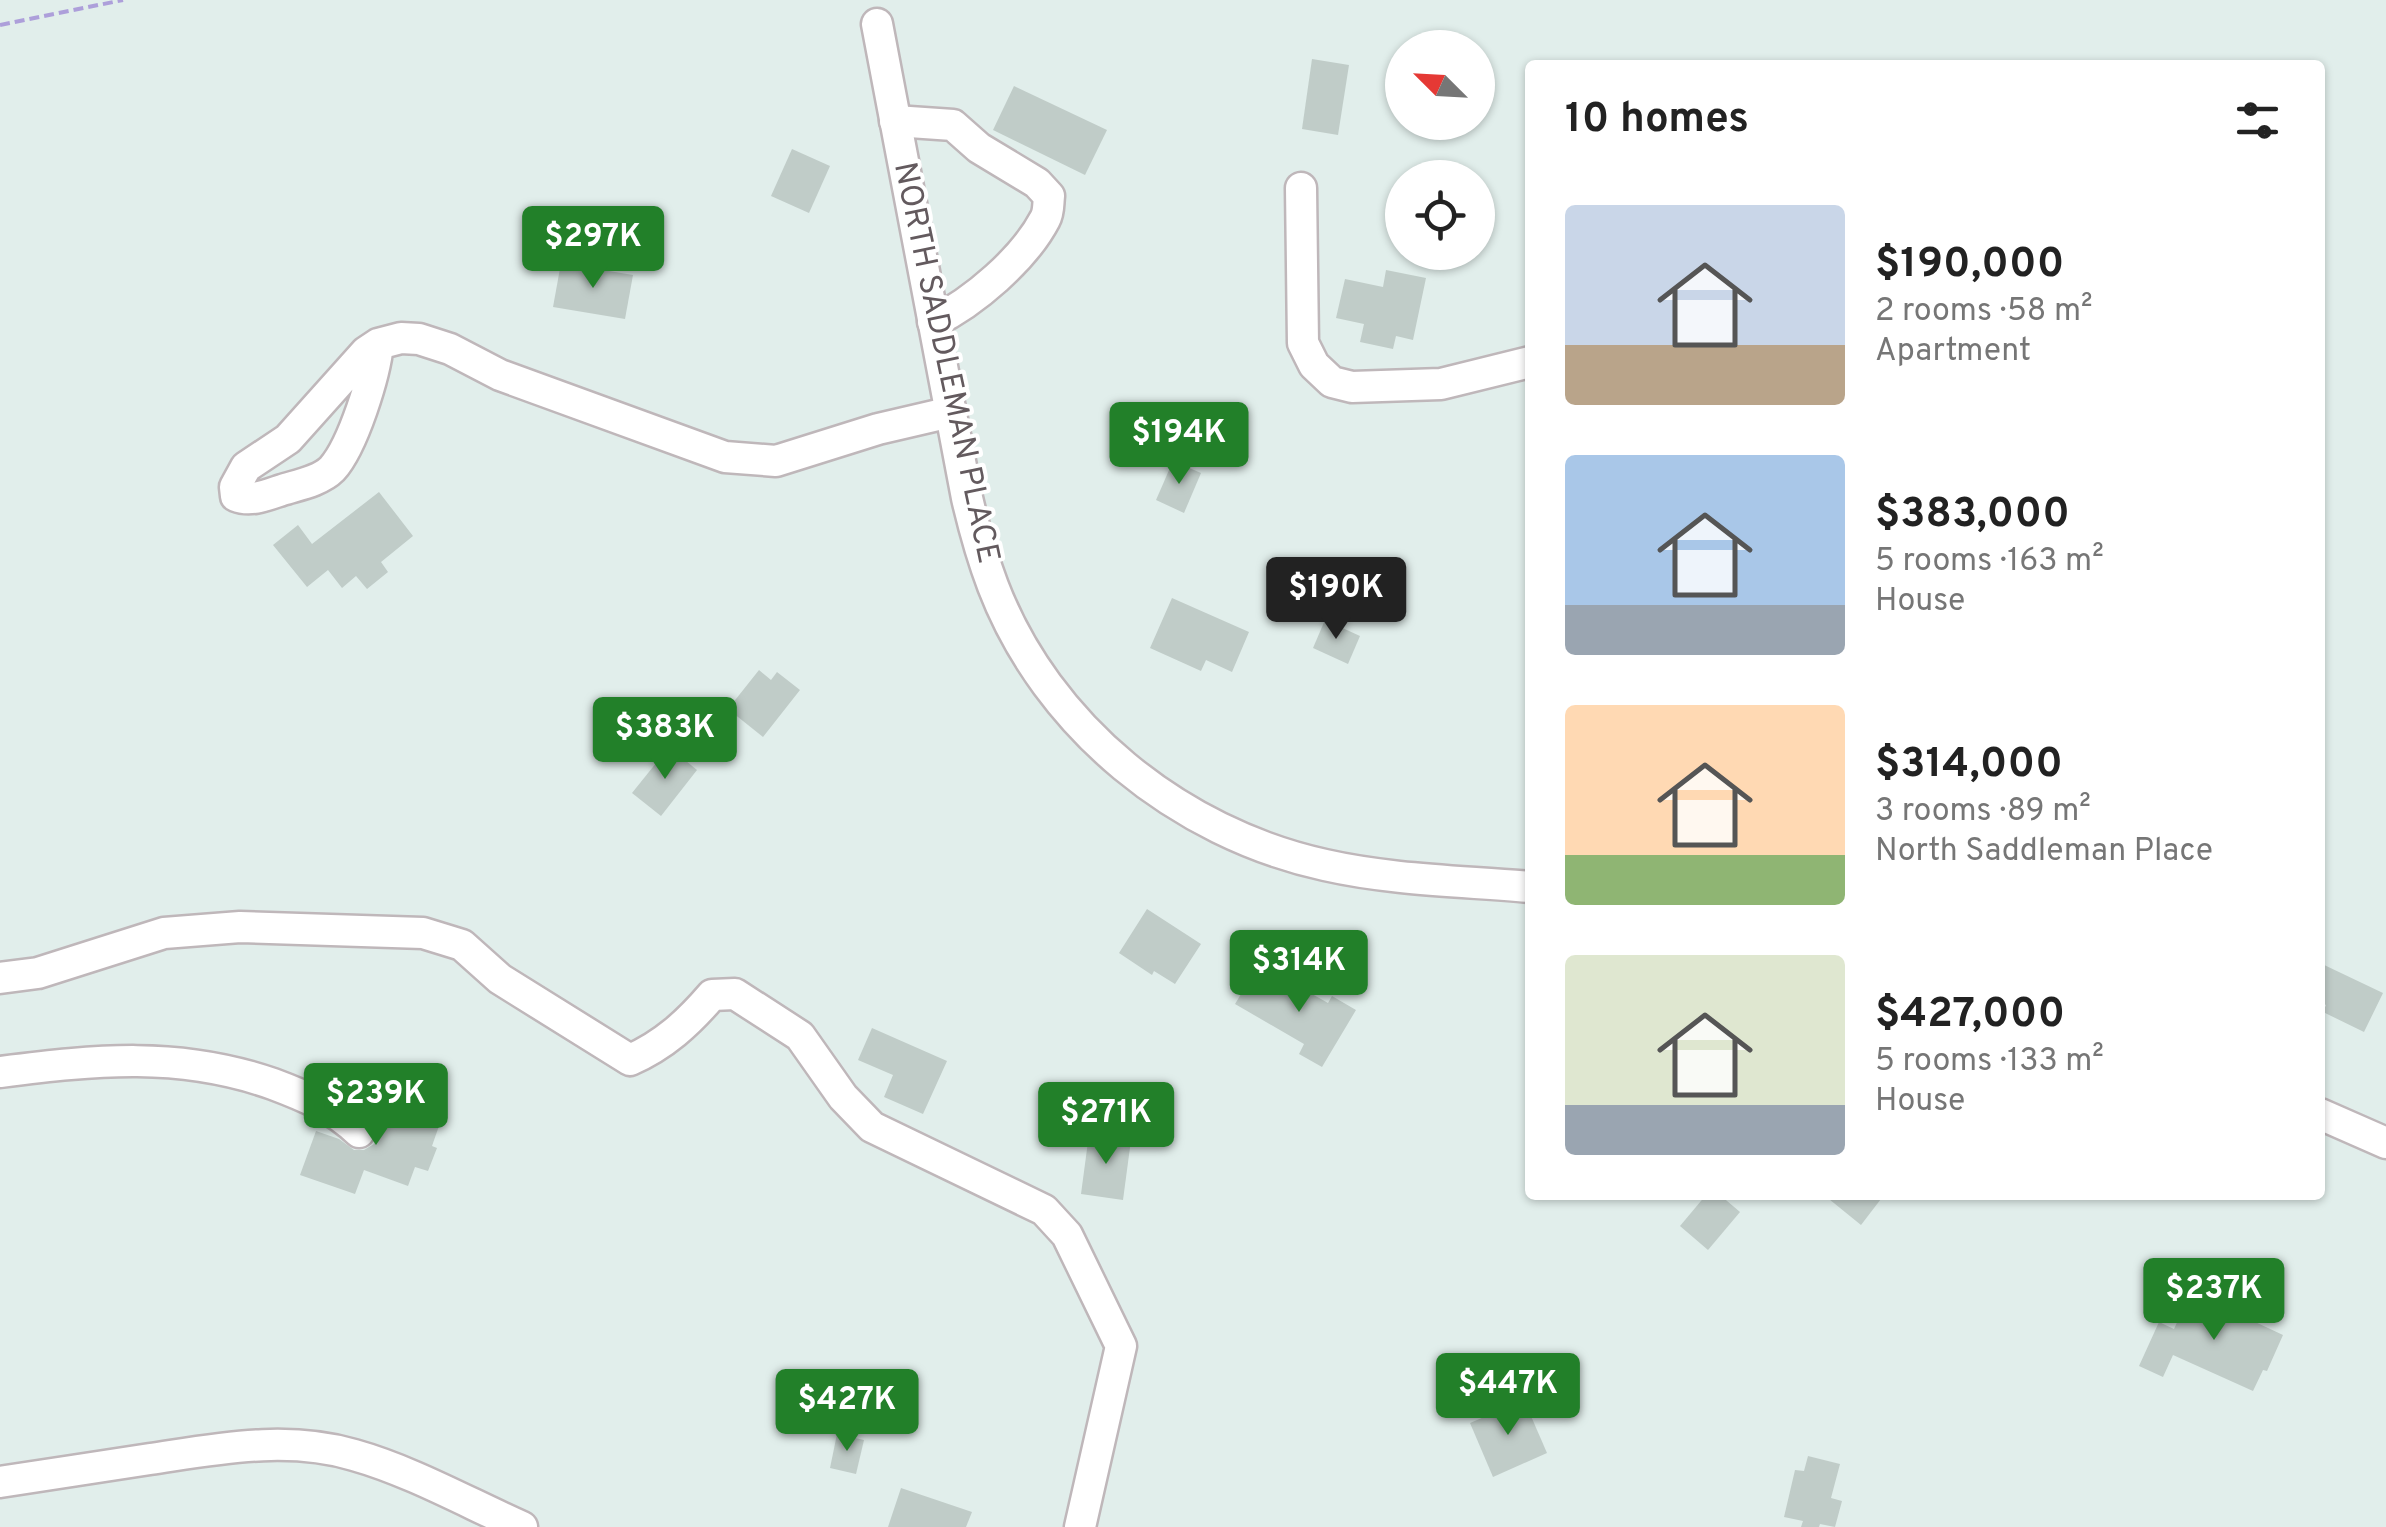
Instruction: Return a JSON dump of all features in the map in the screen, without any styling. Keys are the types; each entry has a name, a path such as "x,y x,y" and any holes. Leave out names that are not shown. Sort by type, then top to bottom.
{"street":[{"name":"NORTH SADDLEMAN PLACE","path":"877,24 971,513 994,588 1039,672 1067,709 1116,760 1194,815 1236,836 1326,865 1525,887"},
{"path":"895,120 953,125 979,148 1037,184 1049,196 1048,216 1016,259 956,311 934,322"},
{"path":"1301,188 1303,343 1314,365 1332,382 1352,387 1440,384 1525,363"},
{"path":"378,344 376,362 354,428 330,472 266,496 246,500 236,496 235,487 246,468 288,438 366,352 378,344 402,338 450,349 500,375 725,458 776,462 878,429 951,412"},
{"path":"0,978 38,973 164,933 240,928 423,933 462,944 500,979 630,1060 654,1050 688,1023 712,996 734,994 800,1036 842,1098 872,1127 1044,1210 1067,1234 1121,1346 1080,1527"},
{"path":"0,1072 106,1060 186,1063 255,1078 300,1094 342,1116 359,1132"},
{"path":"2325,1116 2386,1143"},
{"path":"0,1482 234,1446 314,1446 354,1454 390,1468 522,1527"}],"path":[{"path":"0,25 124,0"}],"building":[{"path":"1312,59 1349,65 1338,135 1302,129"},
{"path":"1014,86 1107,130 1085,175 993,130"},
{"path":"792,149 830,166 809,213 771,196"},
{"path":"561,263 633,275 625,319 553,307"},
{"path":"1386,270 1426,278 1413,340 1396,336 1393,349 1360,342 1364,324 1336,318 1345,279 1383,287"},
{"path":"1173,461 1201,473 1184,513 1156,500"},
{"path":"379,492 413,536 381,562 388,572 367,589 356,576 342,588 328,570 307,587 273,545 298,525 312,544"},
{"path":"1172,598 1249,632 1232,672 1206,660 1201,671 1150,648"},
{"path":"1325,620 1360,636 1348,664 1313,648"},
{"path":"759,670 771,680 777,672 800,690 763,737 728,709"},
{"path":"669,747 697,770 661,816 632,793"},
{"path":"1147,909 1201,944 1175,984 1154,971 1152,975 1119,953"},
{"path":"2325,965 2383,993 2364,1032 2325,1013"},
{"path":"1252,976 1274,989 1282,977 1328,1003 1332,996 1356,1010 1322,1067 1299,1054 1304,1044 1235,1004"},
{"path":"872,1028 947,1061 923,1114 884,1097 893,1075 858,1060"},
{"path":"375,1090 420,1106 417,1114 440,1123 432,1146 437,1148 428,1171 415,1167 408,1186 364,1170 355,1194 300,1175 316,1131 339,1139 354,1150 374,1144 377,1127 367,1114"},
{"path":"1089,1134 1131,1140 1123,1200 1081,1194"},
{"path":"1702,1200 1726,1200 1740,1212 1708,1250 1680,1226"},
{"path":"1830,1200 1880,1200 1861,1225"},
{"path":"2191,1292 2283,1335 2253,1391 2173,1355 2163,1377 2139,1366 2159,1322 2174,1329"},
{"path":"1524,1400 1547,1453 1493,1477 1470,1423"},
{"path":"837,1434 864,1440 856,1474 830,1468"},
{"path":"1808,1456 1840,1464 1831,1498 1842,1501 1835,1527 1801,1527 1803,1521 1784,1517 1795,1470 1804,1471"},
{"path":"901,1488 972,1512 966,1527 888,1527"}]}
